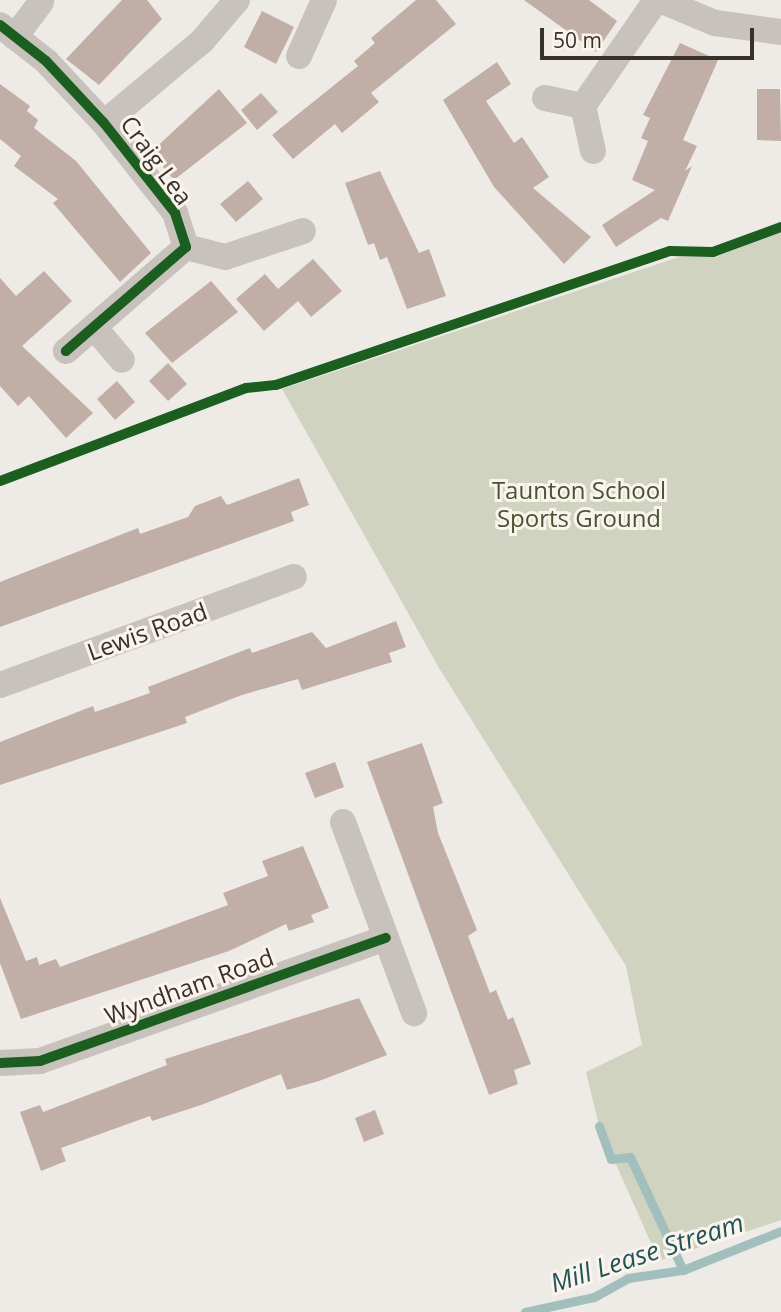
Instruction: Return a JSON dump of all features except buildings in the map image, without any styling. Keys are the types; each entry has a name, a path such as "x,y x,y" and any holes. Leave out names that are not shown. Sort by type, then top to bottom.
{"street":[{"name":"Craig Lea","path":"104,122 202,41 237,0"},
{"path":"593,151 583,106 658,0 715,23 781,32"},
{"path":"299,56 327,1"},
{"name":"Craig Lea","path":"41,2 7,31 104,122 174,213 186,247"},
{"path":"545,99 583,106"},
{"path":"66,351 186,247 225,257 303,230"},
{"path":"94,327 121,360"},
{"name":"Lewis Road","path":"0,685 294,577"},
{"path":"343,821 414,1013"},
{"name":"Wyndham Road","path":"3,1065 83,1047 386,938"}],"green space":[{"name":"Taunton School Sports Ground","path":"781,231 781,1220 659,1261 599,1126 586,1072 642,1045 626,966 439,668 282,389 679,257 716,257"}],"waterway":[{"path":"599,1126 611,1159 630,1157 683,1270"},
{"name":"Mill Lease Stream","path":"525,1312 594,1297 628,1278 683,1270 781,1231"}],"cycle path":[{"path":"0,25 46,61 104,123 175,213 186,247 66,351"},
{"path":"0,481 246,388 276,385 670,251 713,252 781,227"},
{"path":"0,1063 40,1061 386,938"}]}
